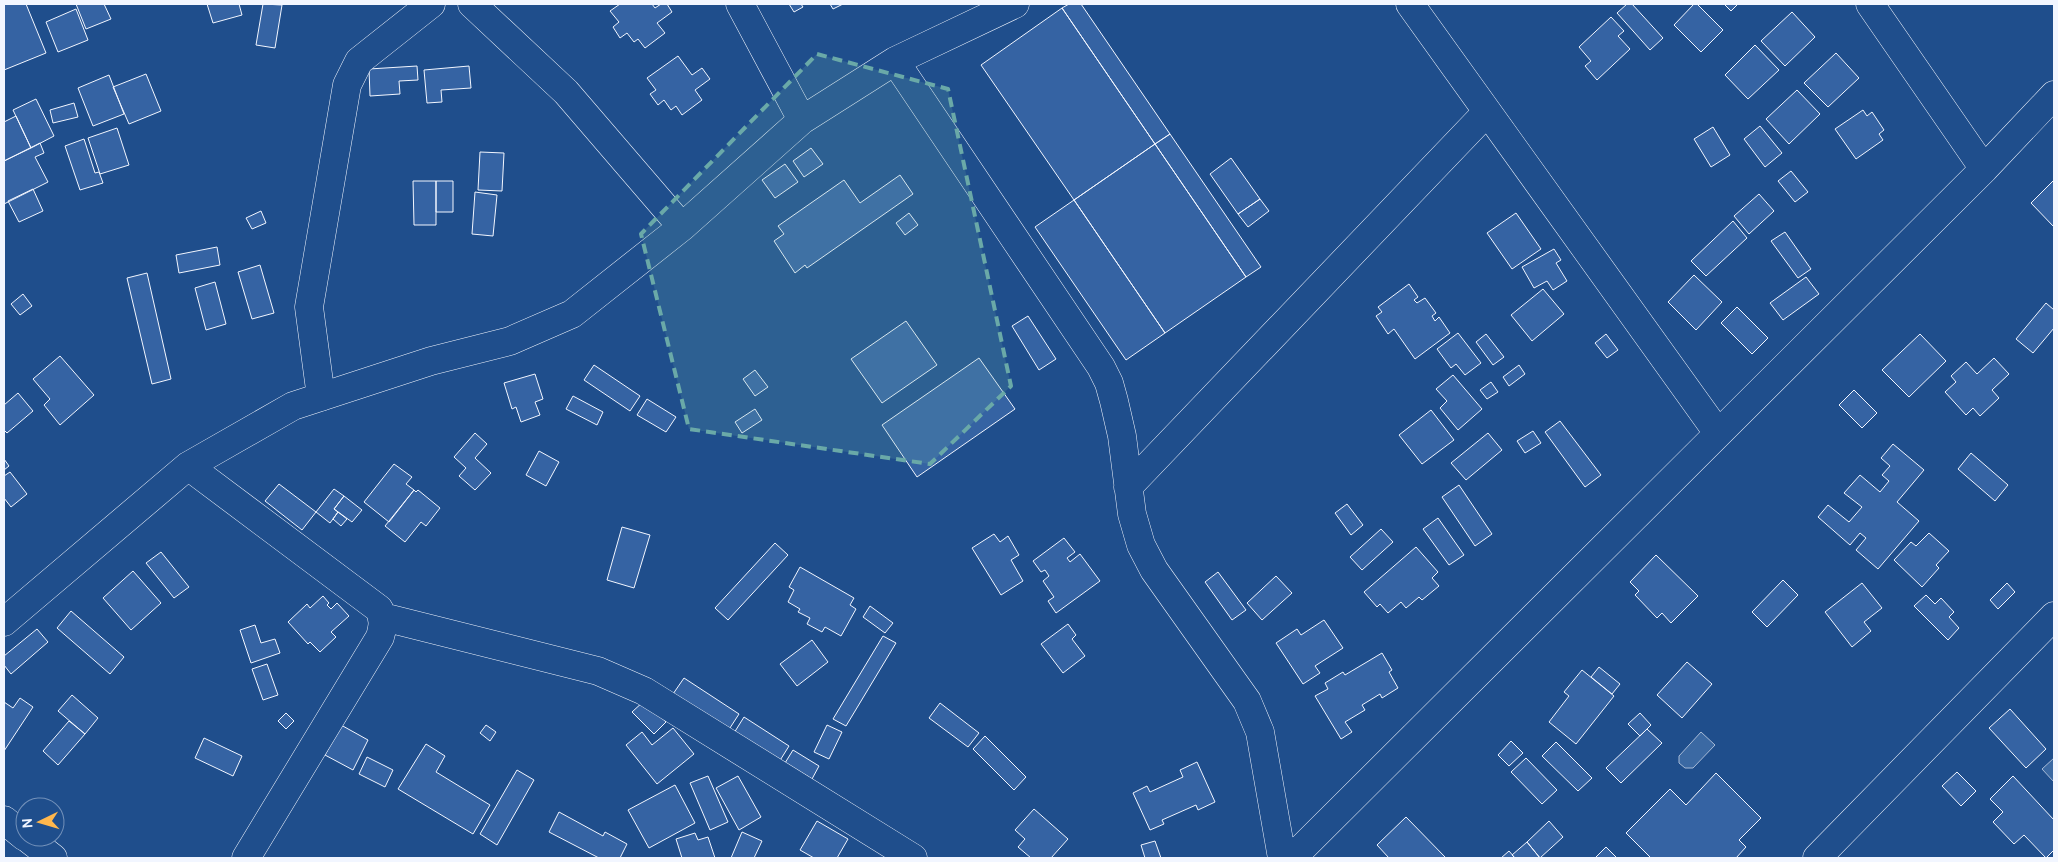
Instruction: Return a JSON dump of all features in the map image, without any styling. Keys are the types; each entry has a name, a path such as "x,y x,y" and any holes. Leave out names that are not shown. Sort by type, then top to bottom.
{"street":[{"path":"321,397 309,307 347,85 359,62 431,4"},
{"path":"472,4 566,92 682,227"},
{"path":"740,4 802,120"},
{"path":"4,622 188,466 293,406 431,361 510,341 572,314 682,227 802,120 895,61 1015,4"},
{"path":"1410,4 1718,433"},
{"path":"1870,4 1984,170"},
{"path":"895,61 1101,367 1109,383 1122,436 1134,522 1141,544 1154,570 1247,701 1260,732 1282,858"},
{"path":"1292,858 1984,170 2054,95"},
{"path":"1128,487 1487,112"},
{"path":"188,466 379,609 383,617 384,625 380,637 246,858"},
{"path":"1817,858 2054,616"},
{"path":"383,617 598,672 644,691 914,858"},
{"path":"4,820 15,829"},
{"path":"38,847 53,858"}],"highlighted area":[{"path":"817,54 948,89 1011,386 930,464 689,429 641,234"}],"water":[{"path":"1701,732 1715,745 1693,768 1685,768 1679,763 1679,756"},
{"path":"2054,758 2054,782 2042,769"}],"building":[{"path":"4,4 26,4 46,53 4,70"},
{"path":"76,4 104,4 111,19 86,29"},
{"path":"207,4 239,4 242,15 213,23"},
{"path":"263,4 282,5 275,48 256,45"},
{"path":"620,4 652,4 655,8 661,4 667,4 672,12 657,23 665,33 645,48 638,39 634,42 627,33 620,38 613,27 619,22 610,11"},
{"path":"789,4 801,4 803,7 794,12"},
{"path":"830,4 843,4 833,9"},
{"path":"1069,4 1081,4 1170,134 1155,144 1062,8"},
{"path":"1627,4 1632,4 1663,38 1650,50 1617,13"},
{"path":"1694,4 1697,4 1723,30 1701,52 1674,25"},
{"path":"1724,4 1738,4 1731,11"},
{"path":"1062,8 1155,144 1074,200 981,65"},
{"path":"76,9 88,40 58,52 46,22"},
{"path":"1792,12 1815,37 1785,66 1761,41"},
{"path":"1611,17 1624,31 1618,36 1630,49 1597,80 1585,66 1591,61 1579,47"},
{"path":"1755,45 1779,70 1748,99 1725,75"},
{"path":"1836,53 1859,78 1828,107 1804,83"},
{"path":"678,56 692,75 702,68 710,79 695,90 702,100 682,115 676,106 671,110 664,100 658,105 650,94 656,90 647,78"},
{"path":"417,66 418,80 399,81 400,94 370,96 369,69"},
{"path":"469,66 471,88 441,90 442,102 427,103 424,70"},
{"path":"146,74 161,111 129,124 113,87"},
{"path":"109,75 124,114 93,126 78,88"},
{"path":"1797,90 1820,114 1789,144 1766,119"},
{"path":"36,99 54,136 31,148 13,110"},
{"path":"74,103 78,117 53,123 50,110"},
{"path":"1863,110 1867,116 1872,112 1884,130 1879,134 1883,140 1856,159 1835,129"},
{"path":"16,116 31,148 4,161 4,122"},
{"path":"1760,126 1782,153 1765,167 1744,139"},
{"path":"1713,127 1730,155 1711,167 1694,139"},
{"path":"117,128 129,165 100,174 88,138"},
{"path":"1170,134 1261,267 1246,277 1155,144"},
{"path":"84,139 95,173 99,172 103,183 80,190 65,146"},
{"path":"40,143 44,153 35,157 48,182 4,204 4,161"},
{"path":"1155,144 1246,277 1165,333 1074,200"},
{"path":"811,148 823,164 804,177 793,161"},
{"path":"480,152 504,153 502,191 478,190"},
{"path":"1231,158 1260,199 1238,214 1210,174"},
{"path":"785,164 798,182 775,198 762,180"},
{"path":"1791,171 1808,192 1795,202 1778,181"},
{"path":"900,175 913,194 807,268 805,265 795,273 774,241 784,234 778,226 844,180 860,203"},
{"path":"2054,180 2054,227 2031,203"},
{"path":"413,181 436,181 436,225 414,225"},
{"path":"436,181 453,181 453,212 436,212"},
{"path":"33,189 43,211 19,222 8,201"},
{"path":"475,192 497,195 493,236 472,234"},
{"path":"1759,194 1774,211 1749,234 1734,216"},
{"path":"1260,199 1269,211 1248,227 1238,214"},
{"path":"1074,200 1165,333 1126,360 1035,227"},
{"path":"261,211 266,223 252,229 246,218"},
{"path":"909,213 918,225 905,235 896,223"},
{"path":"1516,213 1541,249 1512,269 1487,233"},
{"path":"1733,221 1747,238 1706,276 1691,261"},
{"path":"1785,232 1811,269 1798,278 1771,241"},
{"path":"217,247 220,265 179,273 176,255"},
{"path":"1554,249 1561,260 1556,263 1567,281 1553,290 1547,281 1534,288 1522,267"},
{"path":"260,265 274,313 252,319 238,272"},
{"path":"147,273 171,379 152,384 127,278"},
{"path":"1694,275 1722,302 1696,330 1668,302"},
{"path":"1806,277 1819,294 1783,320 1770,303"},
{"path":"215,282 226,324 206,330 195,288"},
{"path":"1409,284 1418,297 1414,300 1417,303 1425,298 1436,313 1432,316 1435,321 1439,317 1450,333 1415,359 1394,329 1388,334 1376,316 1382,312 1378,307"},
{"path":"1543,289 1564,314 1532,341 1511,315"},
{"path":"23,294 32,306 20,315 11,304"},
{"path":"2046,303 2054,310 2054,328 2033,353 2016,339"},
{"path":"1737,307 1768,338 1752,354 1721,323"},
{"path":"1028,316 1056,359 1039,370 1012,326"},
{"path":"906,321 937,365 882,403 851,359"},
{"path":"1458,333 1481,363 1465,375 1456,364 1451,368 1437,349"},
{"path":"1486,334 1504,357 1493,365 1476,342"},
{"path":"1606,334 1618,350 1607,358 1595,343"},
{"path":"1920,334 1946,361 1909,397 1882,370"},
{"path":"60,356 94,395 60,425 44,405 50,399 33,379"},
{"path":"979,358 1015,409 917,477 882,425"},
{"path":"1994,358 2009,374 1992,390 1999,398 1980,416 1973,408 1966,415 1945,392 1956,382 1951,376 1966,362 1977,374"},
{"path":"594,365 640,396 630,411 584,380"},
{"path":"1519,365 1525,374 1509,386 1503,377"},
{"path":"755,370 768,387 755,396 743,379"},
{"path":"535,374 543,399 535,402 540,415 521,422 516,407 512,409 504,383"},
{"path":"1453,375 1482,409 1458,430 1440,408 1447,401 1436,389"},
{"path":"1491,382 1498,392 1487,399 1480,390"},
{"path":"1854,390 1877,413 1862,428 1839,405"},
{"path":"18,393 33,411 7,433 4,430 4,405"},
{"path":"573,396 603,412 597,425 566,409"},
{"path":"647,399 676,417 666,432 637,415"},
{"path":"755,409 762,420 742,433 735,422"},
{"path":"1431,410 1454,440 1422,464 1399,435"},
{"path":"1560,421 1601,475 1585,487 1545,432"},
{"path":"1533,431 1541,443 1525,453 1517,441"},
{"path":"475,433 487,444 475,458 491,473 475,490 459,476 466,468 454,457"},
{"path":"1488,433 1502,450 1466,480 1451,463"},
{"path":"1893,444 1924,470 1897,502 1919,521 1878,569 1856,550 1866,538 1860,533 1850,545 1818,517 1828,505 1849,522 1862,507 1844,493 1860,475 1880,492 1889,481 1882,475 1890,466 1881,458"},
{"path":"539,451 559,462 546,486 526,475"},
{"path":"1971,453 2008,485 1995,501 1958,469"},
{"path":"4,459 9,466 4,470"},
{"path":"394,464 412,477 406,484 414,490 389,522 364,502"},
{"path":"10,472 27,494 11,507 4,498 4,476"},
{"path":"279,484 316,512 302,530 265,501"},
{"path":"1459,485 1492,534 1475,546 1442,497"},
{"path":"334,489 344,496 334,509 338,512 330,523 316,512"},
{"path":"414,490 416,492 418,490 440,508 426,526 421,522 405,542 385,526"},
{"path":"344,496 362,510 352,522 334,509"},
{"path":"1347,504 1363,525 1351,535 1335,513"},
{"path":"338,512 347,519 341,526 333,519"},
{"path":"1438,518 1464,555 1449,565 1423,529"},
{"path":"622,527 650,535 634,588 607,580"},
{"path":"1381,529 1393,542 1362,570 1350,557"},
{"path":"1929,533 1949,551 1936,565 1939,568 1922,587 1894,560 1911,542 1916,546"},
{"path":"994,534 1000,542 1008,536 1019,555 1011,560 1023,581 1001,595 972,548"},
{"path":"1064,538 1075,552 1067,558 1070,562 1080,554 1100,581 1056,613 1048,601 1054,597 1043,581 1049,576 1045,570 1041,572 1033,561"},
{"path":"775,543 788,555 728,620 715,608"},
{"path":"1416,547 1438,572 1432,578 1439,586 1422,600 1419,597 1406,608 1401,602 1388,613 1380,604 1377,607 1364,592"},
{"path":"161,552 189,587 174,598 146,563"},
{"path":"1656,555 1698,596 1671,623 1662,613 1657,618 1635,595 1639,591 1630,582"},
{"path":"800,567 854,598 850,605 856,609 841,636 825,627 822,632 807,624 810,618 798,612 800,609 788,602 794,590 789,587"},
{"path":"133,571 161,603 131,630 103,598"},
{"path":"1218,572 1246,610 1232,620 1205,582"},
{"path":"1276,576 1292,593 1262,620 1247,603"},
{"path":"1783,580 1798,595 1767,627 1752,612"},
{"path":"1862,583 1882,608 1864,622 1871,631 1852,647 1825,612"},
{"path":"2007,583 2015,592 1998,609 1990,600"},
{"path":"1926,595 1935,604 1941,598 1954,612 1949,617 1959,628 1948,640 1914,606"},
{"path":"323,596 331,609 337,603 349,616 331,632 336,637 320,652 310,642 308,644 288,622 307,604 310,608"},
{"path":"870,606 893,623 885,633 863,617"},
{"path":"71,611 124,657 110,674 57,628"},
{"path":"1324,620 1343,648 1315,666 1320,673 1303,684 1276,643 1297,629 1301,635"},
{"path":"1068,624 1076,635 1072,639 1085,656 1063,673 1041,644"},
{"path":"255,625 261,643 275,639 280,653 251,663 240,630"},
{"path":"37,629 48,642 11,674 4,665 4,656"},
{"path":"883,636 896,643 846,726 833,719"},
{"path":"812,640 828,662 797,686 780,664"},
{"path":"1382,653 1392,670 1389,672 1398,688 1382,698 1380,694 1362,705 1365,710 1345,722 1352,732 1341,739 1315,696 1328,689 1325,683 1343,672 1345,675"},
{"path":"1687,662 1712,684 1682,718 1657,695"},
{"path":"267,664 278,695 263,700 252,669"},
{"path":"1599,667 1620,684 1612,694 1591,677"},
{"path":"1582,670 1614,696 1576,744 1549,722 1569,696 1564,692"},
{"path":"684,678 739,714 728,731 673,694"},
{"path":"72,695 98,718 85,734 58,711"},
{"path":"20,698 33,707 4,751 4,702 13,708"},
{"path":"644,701 666,722 654,734 632,712"},
{"path":"940,703 979,733 968,747 929,718"},
{"path":"2010,709 2046,749 2026,768 1989,728"},
{"path":"286,713 294,721 286,729 278,721"},
{"path":"1640,713 1651,725 1640,736 1628,724"},
{"path":"744,717 789,746 779,762 734,733"},
{"path":"69,721 85,734 58,765 43,751"},
{"path":"341,725 368,740 353,770 325,755"},
{"path":"486,725 496,732 490,741 480,733"},
{"path":"827,725 842,732 829,759 814,752"},
{"path":"673,728 694,754 657,784 626,745 642,732 652,745"},
{"path":"1647,729 1662,743 1621,783 1606,768"},
{"path":"985,736 1026,777 1014,790 973,749"},
{"path":"204,738 242,756 233,776 195,758"},
{"path":"1511,741 1523,753 1509,766 1498,755"},
{"path":"1556,742 1592,778 1578,791 1542,756"},
{"path":"426,744 445,756 436,772 490,805 473,834 398,789"},
{"path":"793,750 819,766 812,779 785,763"},
{"path":"367,757 393,770 385,787 359,774"},
{"path":"1526,758 1557,790 1542,804 1511,772"},
{"path":"1197,762 1215,802 1198,810 1196,805 1162,820 1164,824 1150,830 1133,793 1147,786 1150,792 1183,777 1180,770"},
{"path":"517,770 534,780 497,845 480,834"},
{"path":"1957,772 1976,791 1961,806 1942,786"},
{"path":"1716,773 1761,818 1739,840 1746,847 1736,858 1651,858 1626,833 1670,789 1686,805"},
{"path":"708,776 728,822 710,830 690,783"},
{"path":"738,776 761,817 739,830 716,788"},
{"path":"2013,776 2054,820 2054,850 2046,858 2024,835 2014,844 1993,822 2003,812 1990,799"},
{"path":"675,785 695,823 649,848 628,810"},
{"path":"1034,809 1068,839 1051,858 1031,858 1018,847 1025,839 1015,830"},
{"path":"559,812 603,836 605,832 627,844 620,858 599,858 549,832"},
{"path":"1406,817 1446,858 1389,858 1377,845"},
{"path":"817,821 848,839 837,858 814,858 800,850"},
{"path":"1549,821 1563,837 1540,858 1527,842"},
{"path":"742,832 762,841 754,858 731,858"},
{"path":"695,833 698,840 708,837 715,858 682,858 676,839"},
{"path":"1155,841 1161,858 1145,858 1141,845"},
{"path":"1527,842 1540,858 1515,858 1512,855"},
{"path":"1606,847 1617,858 1595,858"},
{"path":"1509,851 1515,858 1501,858"}]}
